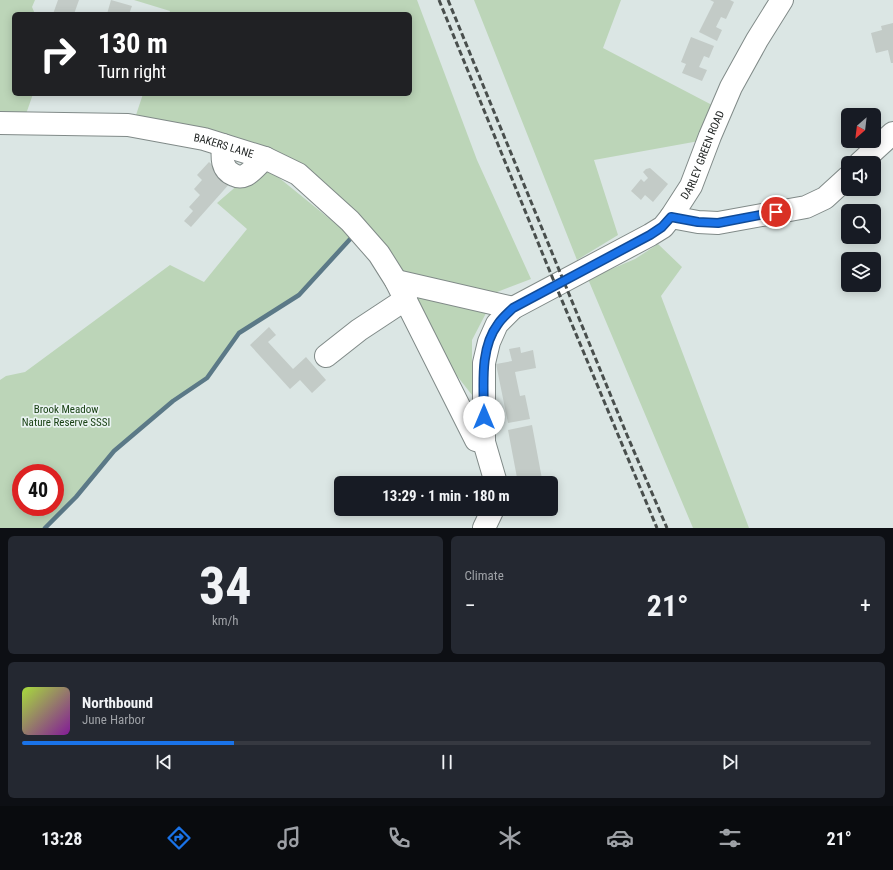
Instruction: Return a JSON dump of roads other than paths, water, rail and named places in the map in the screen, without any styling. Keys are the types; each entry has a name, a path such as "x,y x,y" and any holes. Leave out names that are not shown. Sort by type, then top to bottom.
{"street":[{"name":"DARLEY GREEN ROAD","path":"494,476 484,442 484,363 489,342 498,324 513,308 650,235 662,227 671,217 691,186 710,136 731,88 757,40 782,0"},
{"name":"BAKERS LANE","path":"0,123 128,125 204,139 265,158 298,174 350,221 379,254 401,290 476,440 484,442"},
{"path":"868,156 893,133"},
{"path":"671,217 698,222 718,223 806,207 825,198 841,183"},
{"path":"326,356 360,330 401,290 513,308"},
{"path":"484,528 490,516"}],"waterway":[{"path":"45,528 76,497 114,451 173,401 207,378 239,333 299,295 352,237"}],"railway":[{"path":"439,0 657,528"},
{"path":"448,0 627,435 667,528"}],"park label":[{"name":"Brook Meadow Nature Reserve SSSI","path":"66,415"}]}
